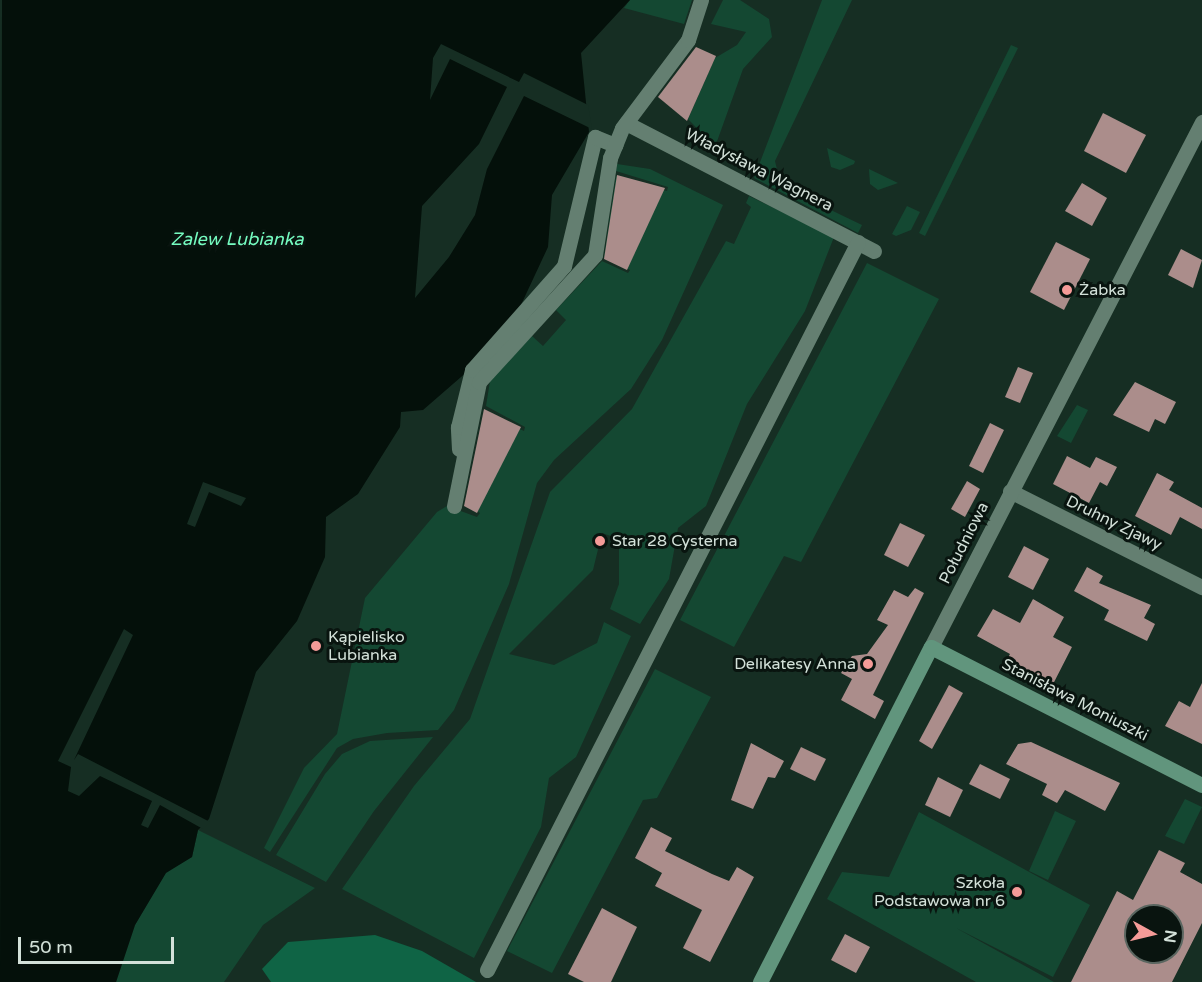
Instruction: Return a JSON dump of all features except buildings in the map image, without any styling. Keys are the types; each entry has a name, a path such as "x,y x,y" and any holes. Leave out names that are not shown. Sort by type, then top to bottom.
{"street":[{"path":"615,145 595,136 564,266 472,370 458,428 461,441 451,502 479,382 595,255 615,145 626,123 688,40 701,0"},
{"name":"Południowa","path":"760,982 1010,491 1202,122"},
{"name":"Władysława Wagnera","path":"626,123 874,251"},
{"path":"703,175 742,182"},
{"path":"487,970 858,242"},
{"name":"Druhny Zjawy","path":"1010,491 1202,586"},
{"name":"Stanisława Moniuszki","path":"931,647 1202,785"}],"green space":[{"path":"630,0 692,0 684,24 624,8"},
{"path":"723,0 740,0 769,19 772,37 743,69 715,147 688,119 715,58 737,45 746,32 711,24"},
{"path":"822,0 852,0 775,161 781,186 862,225 858,233 754,178"},
{"path":"1011,45 1018,48 925,236 919,233"},
{"path":"827,148 855,161 854,164 840,170 831,167"},
{"path":"617,164 650,169 723,205 662,340 631,389 554,460 537,483 509,584 454,710 438,730 387,733 353,739 337,748 270,852 264,848 304,768 337,734 365,598 437,512 447,506 477,517 480,513 465,503 485,413 524,431 525,427 486,406 490,381 532,336 543,346 566,320 556,310 602,261 628,273 630,270 604,257 616,176 667,191 668,187 616,171"},
{"path":"869,169 898,183 878,190 870,184"},
{"path":"749,196 834,237 805,311 747,404 706,506 678,528 669,579 640,624 610,609 619,584 619,539 602,533 593,570 509,654 554,665 597,643 604,622 631,636 576,757 549,778 541,827 474,958 342,889 414,786 470,719 550,492 632,409 726,241 734,244 751,207 746,203"},
{"path":"907,206 920,212 911,230 896,236 892,234"},
{"path":"867,263 939,299 801,562 784,556 734,647 680,620"},
{"path":"1077,405 1088,410 1071,443 1057,436"},
{"path":"655,669 711,697 657,798 643,800 552,973 507,951"},
{"path":"433,737 374,811 326,882 276,855 325,774 342,754 370,741"},
{"path":"1185,799 1202,807 1184,844 1165,836"},
{"path":"1055,811 1076,821 1048,880 1029,871"},
{"path":"919,812 1090,905 1053,977 956,928 1054,982 976,982 827,899 842,872 889,877"},
{"path":"198,830 315,888 263,925 224,982 116,982 135,925 166,872 192,857"},
{"path":"375,935 422,951 476,982 271,982 262,969 288,942"}],"water":[{"name":"Zalew Lubianka","path":"2,0 630,0 581,53 589,132 552,195 548,247 520,307 476,364 423,410 401,412 400,427 358,494 326,517 325,557 297,621 256,672 209,819 198,830 192,857 166,873 135,925 116,982 0,982"}],"pier":[{"path":"441,44 519,82 524,73 588,105 592,129 524,96 487,169 475,215 449,257 415,298 422,206 479,144 507,87 450,59 430,100 433,58"},
{"path":"203,482 246,498 241,506 209,492 195,527 187,524"},
{"path":"124,629 133,635 74,760 78,754 210,822 203,829 160,805 148,828 141,825 152,801 100,776 79,796 68,791 71,767 58,761"}],"place":[{"name":"Żabka","path":"1067,290"},
{"name":"Star 28 Cysterna","path":"600,541"},
{"name":"Kąpielisko Lubianka","path":"316,646"},
{"name":"Delikatesy Anna","path":"868,664"},
{"name":"Szkoła Podstawowa nr 6","path":"1017,892"}]}
